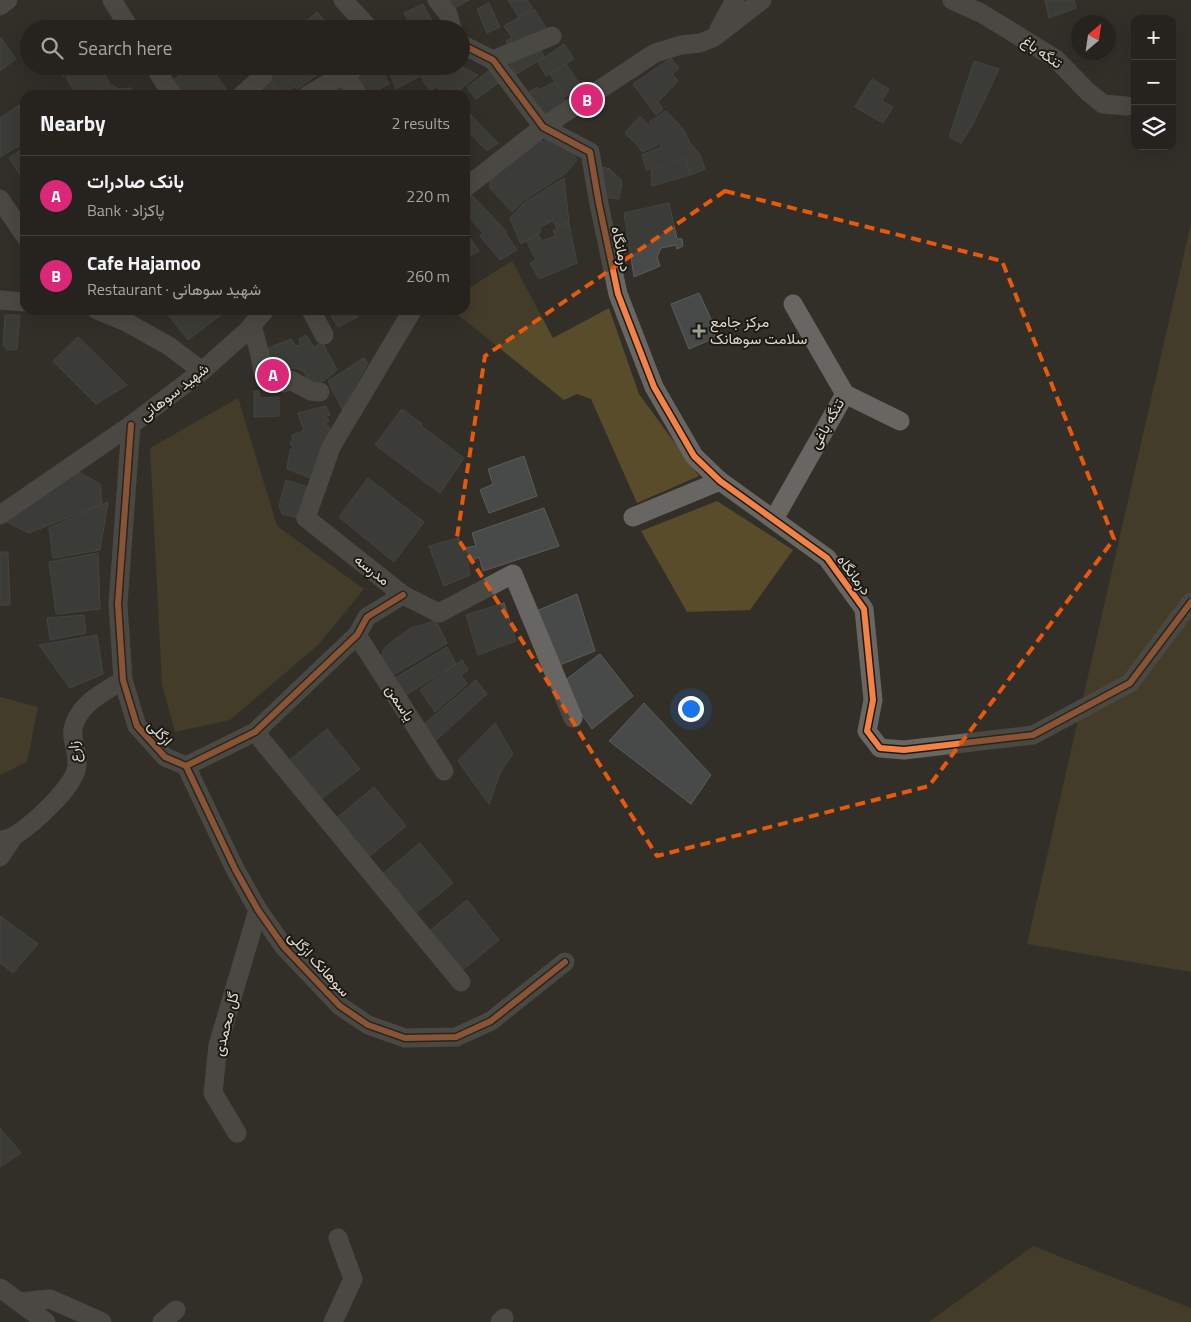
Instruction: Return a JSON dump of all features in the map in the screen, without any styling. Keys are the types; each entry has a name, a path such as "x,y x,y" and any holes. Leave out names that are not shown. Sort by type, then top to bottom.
{"street":[{"path":"0,6 8,0"},
{"path":"112,0 124,20"},
{"path":"343,0 362,20"},
{"path":"436,0 448,14 450,20"},
{"path":"713,38 735,0"},
{"path":"470,184 543,127 655,53 681,45 700,43 713,38 762,0"},
{"name":"تنگه باغ","path":"952,0 981,13 1056,59 1102,104 1127,106"},
{"path":"493,60 552,36"},
{"path":"470,48 493,60 543,127"},
{"path":"160,75 169,90"},
{"path":"248,90 262,75"},
{"path":"317,90 343,75"},
{"path":"352,75 357,90"},
{"name":"درمانگاه","path":"543,127 590,152 598,204 618,294 654,387 694,456 720,481 827,558 864,609 873,700 867,731 880,748 904,750 1033,735 1130,683 1191,602"},
{"path":"0,200 20,229"},
{"path":"0,300 20,302"},
{"name":"تنگه باغی","path":"774,519 845,394 793,304"},
{"path":"109,315 126,322 169,346 202,371"},
{"name":"شهید سوهانی","path":"0,515 131,425 202,371 261,315"},
{"path":"314,315 324,335"},
{"name":"مدرسه","path":"410,315 331,447 306,518 403,595 439,613 512,574 573,718"},
{"path":"252,325 263,373 284,383 290,380 311,391 320,392"},
{"path":"845,394 900,421"},
{"name":"ازگلی","path":"131,425 118,604 123,680 137,726 165,757 186,766"},
{"path":"633,517 720,481"},
{"path":"186,766 255,732 357,635 367,617 403,595"},
{"name":"یاسمن","path":"357,635 444,771"},
{"name":"زارع","path":"0,857 7,838 46,810 68,788 77,765 72,732 80,713 93,699 123,680"},
{"path":"255,732 461,982"},
{"name":"سوهانک ازگلی","path":"186,766 235,869 258,910 284,947 340,1006 368,1024 405,1038 456,1037 491,1021 565,962"},
{"name":"گل محمدی","path":"238,1133 213,1093 218,1045 258,910"},
{"path":"332,1322 353,1279 338,1238"},
{"path":"0,1288 46,1322"},
{"path":"19,1302 50,1299 102,1322"}],"highlighted area":[{"path":"725,191 1002,261 1114,539 929,786 657,856 457,537 485,356"}],"shaded area":[{"path":"1191,224 1191,972 1027,944"},
{"path":"512,261 553,338 609,308 639,394 699,476 637,503 591,399 577,394 564,400 458,315 470,315 470,287"},
{"path":"238,398 277,526 364,589 318,645 230,720 175,732 162,684 150,448"},
{"path":"717,501 793,550 750,610 687,612 641,531"},
{"path":"0,697 38,707 27,762 0,775"},
{"path":"1033,1246 1191,1308 1191,1322 929,1322"}],"building":[{"path":"442,0 469,0 451,10"},
{"path":"508,0 527,0 532,8 519,18"},
{"path":"1045,0 1074,0 1076,8 1049,18"},
{"path":"489,3 500,27 487,33 477,9"},
{"path":"423,4 432,20 408,20 404,13"},
{"path":"534,9 548,31 512,50 506,41 512,38 504,26"},
{"path":"317,12 324,20 308,20"},
{"path":"0,39 16,59 0,71"},
{"path":"564,44 574,59 546,76 538,62"},
{"path":"537,45 545,57 516,74 508,62"},
{"path":"671,58 679,68 672,74 678,81 658,102 663,109 656,115 633,84"},
{"path":"974,61 999,69 973,124 961,143 949,137"},
{"path":"566,64 582,87 565,97 550,74"},
{"path":"493,68 503,80 476,99 467,87"},
{"path":"470,71 478,75 459,90 440,90 437,86 429,90 421,77 423,75 470,75"},
{"path":"69,75 105,75 110,84 101,90 73,90 66,77"},
{"path":"180,75 216,75 227,90 171,90 167,84"},
{"path":"264,75 283,75 294,87 290,90 278,90"},
{"path":"284,75 317,75 297,89"},
{"path":"348,75 384,75 389,84 378,90 358,90"},
{"path":"391,75 420,75 420,76 396,89"},
{"path":"265,78 277,90 252,90"},
{"path":"872,79 889,89 882,101 893,107 883,123 855,107"},
{"path":"554,82 566,102 544,116 528,93 537,87 539,90"},
{"path":"111,85 119,89 131,88 132,90 104,90"},
{"path":"340,85 343,90 331,90"},
{"path":"20,104 20,145 0,157 0,118"},
{"path":"666,111 684,130 690,143 700,155 705,169 691,175 686,157 646,170 642,155 661,147 649,122"},
{"path":"470,114 498,143 487,151 470,133"},
{"path":"640,116 649,126 658,145 642,152 625,133"},
{"path":"551,135 564,140 577,160 566,173 523,201 512,212 490,188 490,179 513,163 512,160 540,139 543,142"},
{"path":"20,150 20,174 9,158"},
{"path":"685,159 690,175 652,186 651,170"},
{"path":"601,167 610,169 622,181 619,199 601,197"},
{"path":"564,178 569,222 556,227 553,221 539,227 541,232 521,244 510,218 524,203"},
{"path":"470,193 506,231 506,234 517,250 500,260 480,236 483,233 470,219"},
{"path":"669,203 677,239 682,239 683,246 677,249 676,245 661,248 657,257 660,266 634,277 624,213"},
{"path":"569,223 577,263 539,279 530,263 536,260 527,242 538,234 542,241 555,236 553,230"},
{"path":"470,238 479,251 470,256"},
{"name":"مرکز جامع سلامت سوهانک","path":"699,293 719,336 689,349 671,304"},
{"path":"5,315 20,315 17,349 7,350 3,345"},
{"path":"169,315 220,315 188,340"},
{"path":"331,315 357,315 358,317 338,327"},
{"path":"306,335 314,347 322,342 337,370 325,380 311,386 304,371 296,368 270,371 268,348 291,339 296,346 301,345 299,339"},
{"path":"78,337 127,385 96,404 53,361"},
{"path":"364,358 368,363 342,409 328,381"},
{"path":"254,391 259,391 260,398 279,397 279,416 254,417"},
{"path":"326,406 330,415 326,416 329,421 324,424 334,430 313,479 287,469 290,449 294,450 290,442 293,441 292,435 304,431 298,413"},
{"path":"402,409 464,458 440,493 375,445"},
{"path":"524,456 537,496 489,513 480,490 493,484 488,469"},
{"path":"75,470 100,484 102,504 29,533 1,519"},
{"path":"368,478 424,522 394,562 339,517"},
{"path":"286,480 309,487 298,518 282,514 279,506"},
{"path":"108,502 100,550 53,558 49,528"},
{"path":"544,508 559,546 483,571 479,557 468,564 470,575 444,586 429,546 458,538 464,548 476,546 472,533"},
{"path":"0,552 8,552 10,605 0,605"},
{"path":"98,553 100,609 56,614 49,562"},
{"path":"577,594 595,651 547,670 534,612"},
{"path":"504,603 516,641 478,655 466,615"},
{"path":"84,615 86,633 50,640 47,618"},
{"path":"436,621 447,643 392,676 382,658 383,650 411,628"},
{"path":"97,635 103,674 70,688 39,645"},
{"path":"447,647 456,664 406,695 395,678"},
{"path":"600,654 633,696 592,729 560,684"},
{"path":"462,660 468,670 461,675 467,684 435,712 420,690"},
{"path":"476,680 487,694 434,742 422,726"},
{"path":"644,703 711,775 691,804 609,741"},
{"path":"495,723 513,754 501,771 489,804 458,761"},
{"path":"327,729 360,769 316,803 285,764"},
{"path":"374,787 406,826 364,861 333,821"},
{"path":"420,843 453,883 412,916 379,877"},
{"path":"467,900 499,940 459,973 426,934"},
{"path":"0,916 38,944 13,973 0,963"},
{"path":"0,1128 21,1153 0,1167"}],"cycle path":[{"path":"470,48 493,60 543,127 590,152 618,294 654,387 694,456 720,481 827,558 864,609 873,700 867,731 880,748 904,750 1033,735 1130,683 1191,602"},
{"path":"131,425 118,604 123,680 137,726 165,757 186,766 255,732 357,635 367,617 403,595"},
{"path":"186,766 235,869 258,910 284,947 340,1006 368,1025 405,1038 456,1037 491,1021 565,962"}],"place":[{"name":"Cafe Hajamoo","path":"587,100"},
{"name":"مرکز جامع سلامت سوهانک","path":"699,331"},
{"name":"بانک صادرات","path":"273,375"}]}
